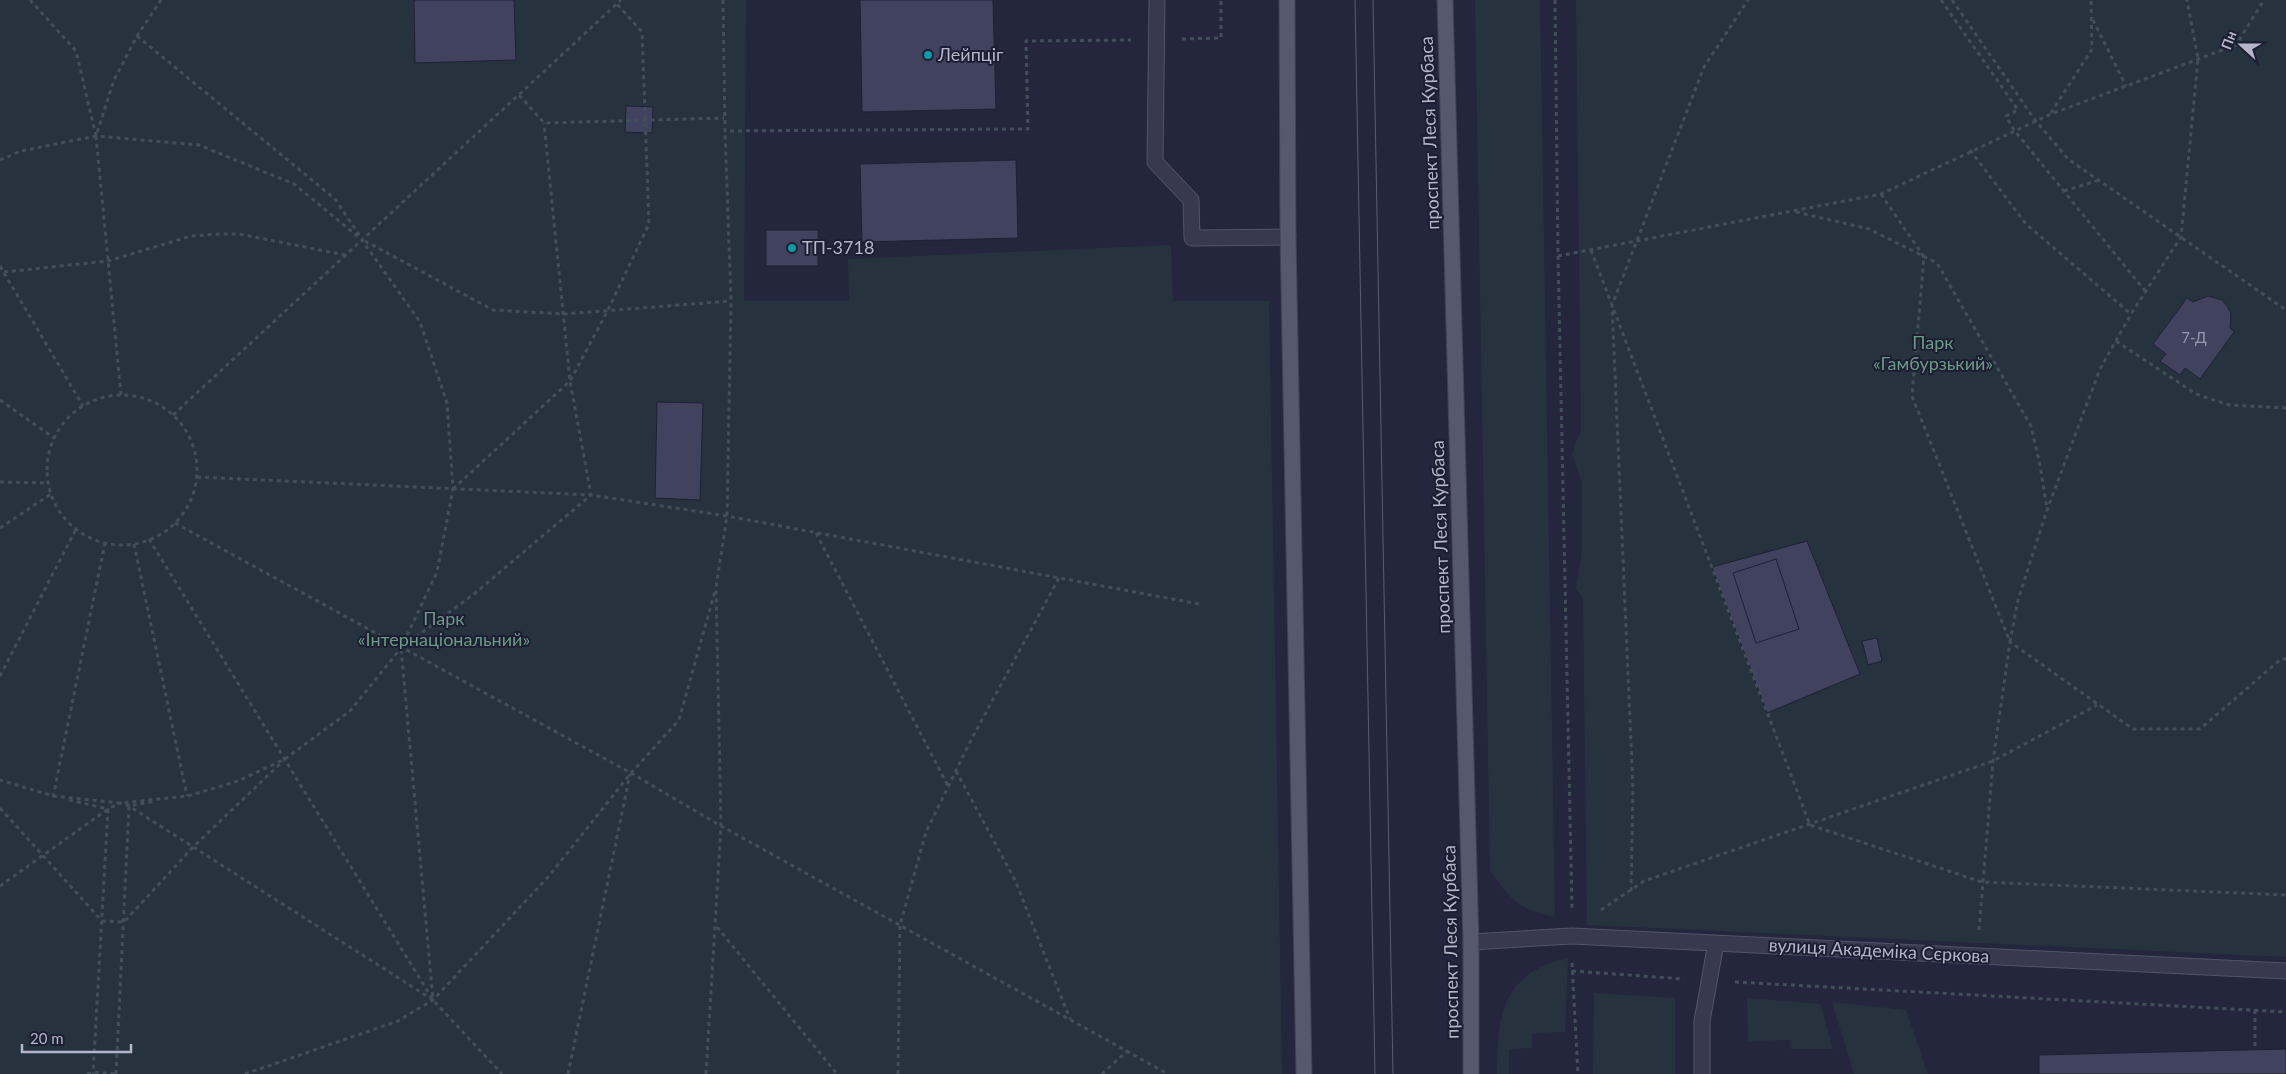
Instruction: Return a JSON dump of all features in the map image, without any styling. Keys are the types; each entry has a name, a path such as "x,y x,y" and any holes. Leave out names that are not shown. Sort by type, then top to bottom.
{"main road":[{"path":"1287,0 1288,237 1304,1074"},
{"name":"проспект Леся Курбаса","path":"1445,0 1471,942 1471,1074"}],"street":[{"path":"1157,0 1155,162 1191,200 1192,238 1288,237"},
{"name":"вулиця Академіка Сєркова","path":"1471,942 1572,936 2286,971"},
{"path":"1702,1074 1702,1021 1716,943"}],"path":[{"path":"30,0 76,51 96,136 121,395"},
{"path":"96,136 114,80 137,36 162,0"},
{"path":"173,415 622,0"},
{"path":"245,1074 398,1020 433,1000 549,876 631,773 679,720 716,587 727,516 731,300 724,118 723,0"},
{"path":"725,131 1028,129 1026,41 1221,38 1221,0"},
{"path":"1555,0 1558,256 1572,912 1581,912"},
{"path":"1631,890 1633,789 1612,305 1704,67 1748,0"},
{"path":"1941,0 2018,110 2006,116 2014,130 2146,292"},
{"path":"1952,0 2035,120 2068,159 2286,310"},
{"path":"2051,114 2092,50 2091,0"},
{"path":"1978,956 1982,882 1993,760 2018,600 2047,510 2100,369 2131,314 2181,238 2198,59 2187,0"},
{"path":"1558,256 1881,194 2035,120 2236,45 2264,0"},
{"path":"453,489 570,381 607,312 649,224 642,32 617,4"},
{"path":"2091,18 2126,86"},
{"path":"0,808 102,921 124,922 193,848 285,759 350,711 401,648 437,572 453,489 447,404 420,322 335,199 137,36"},
{"path":"519,95 544,123 570,381 591,495"},
{"path":"544,123 724,118"},
{"path":"0,160 21,151 96,136 199,144 294,184 362,240 493,310 564,314 607,312 731,300"},
{"path":"1970,150 2026,224 2131,314"},
{"path":"2064,191 2099,180"},
{"path":"1881,194 1924,257 1912,396 2010,642 2133,729 2200,728 2281,659 2286,659"},
{"path":"1793,211 1869,229 1937,263 2031,426 2040,465 2047,510"},
{"path":"4,272 108,261 191,236 219,234 239,234 345,255"},
{"path":"1591,250 1810,825"},
{"path":"0,266 83,406"},
{"path":"2116,341 2196,394 2229,405 2286,408"},
{"path":"121,395 140,397 158,404 173,415 184,428 192,443 196,460 197,477 190,501 175,523 149,539 134,544 105,543 90,538 76,529 61,513 51,494 48,483 48,460 54,438 66,420 83,406 101,398 121,395"},
{"path":"0,400 54,438"},
{"path":"197,477 591,495 727,516 1200,604"},
{"path":"0,482 48,483"},
{"path":"0,528 51,494"},
{"path":"401,648 474,594 591,495"},
{"path":"175,523 631,773 721,826 1168,1074"},
{"path":"0,676 76,529"},
{"path":"816,533 948,787"},
{"path":"149,539 433,1000 502,1074"},
{"path":"53,796 105,543"},
{"path":"134,544 188,796"},
{"path":"898,1074 900,925 926,832 956,771 1059,578"},
{"path":"706,1074 717,927 721,826 716,587"},
{"path":"401,648 433,1000"},
{"path":"1599,912 1644,881 1993,760 2098,704"},
{"path":"130,806 188,796 238,781 285,759"},
{"path":"956,771 1016,880 1070,1019"},
{"path":"568,1074 631,773"},
{"path":"0,780 53,796 108,809"},
{"path":"53,796 120,803 130,806 433,1000"},
{"path":"0,886 108,809 120,803 188,796"},
{"path":"87,1074 116,1074 130,806"},
{"path":"94,1073 108,809"},
{"path":"1810,825 1982,882 2286,894"},
{"path":"717,927 837,1074"},
{"path":"1572,936 1572,972 1578,1074"},
{"path":"1572,972 2286,1012"},
{"path":"2254,1010 2255,1050"},
{"path":"1102,1074 1127,1051"}],"green space":[{"name":"Парк «Інтернаціональний»","path":"0,0 746,0 744,301 849,301 848,259 1171,245 1173,301 1269,301 1282,1074 0,1074"},
{"path":"1475,0 1540,0 1555,917 1533,911 1516,902 1503,889 1490,870"},
{"name":"Парк «Гамбурзький»","path":"1576,0 2286,0 2286,957 1587,925 1583,598 1576,589 1582,551 1582,483 1572,454 1581,429"},
{"path":"1568,958 1565,1032 1532,1033 1532,1048 1509,1049 1509,1074 1497,1074 1499,1033 1502,1015 1508,999 1529,974 1546,965"},
{"path":"1594,993 1675,998 1675,1074 1593,1074"},
{"path":"1747,998 1820,1004 1833,1049 1791,1049 1790,1040 1748,1041"},
{"path":"1832,1002 1906,1010 1928,1074 1854,1074"}],"building":[{"path":"414,0 514,0 516,60 415,63"},
{"name":"Лейпціг","path":"860,0 993,0 996,109 862,112"},
{"path":"626,106 653,107 652,133 625,132"},
{"path":"1016,160 1018,238 862,242 860,164"},
{"name":"ТП-3718","path":"766,230 818,230 818,266 766,266"},
{"path":"2208,296 2222,300 2227,306 2231,313 2230,328 2234,332 2200,379 2185,368 2180,375 2160,361 2166,354 2153,344 2187,298 2193,302"},
{"path":"657,402 703,403 700,500 655,498"},
{"path":"1807,541 1860,674 1767,713 1712,567"},
{"path":"1776,559 1799,629 1756,643 1733,573"},
{"path":"1877,638 1882,661 1868,665 1862,641"},
{"path":"2286,1049 2286,1074 2039,1074 2039,1055"}],"tram line":[{"path":"1355,0 1375,1074"},
{"path":"1373,0 1393,1074"}],"place":[{"name":"Лейпціг","path":"928,55"},
{"name":"ТП-3718","path":"792,248"}]}
